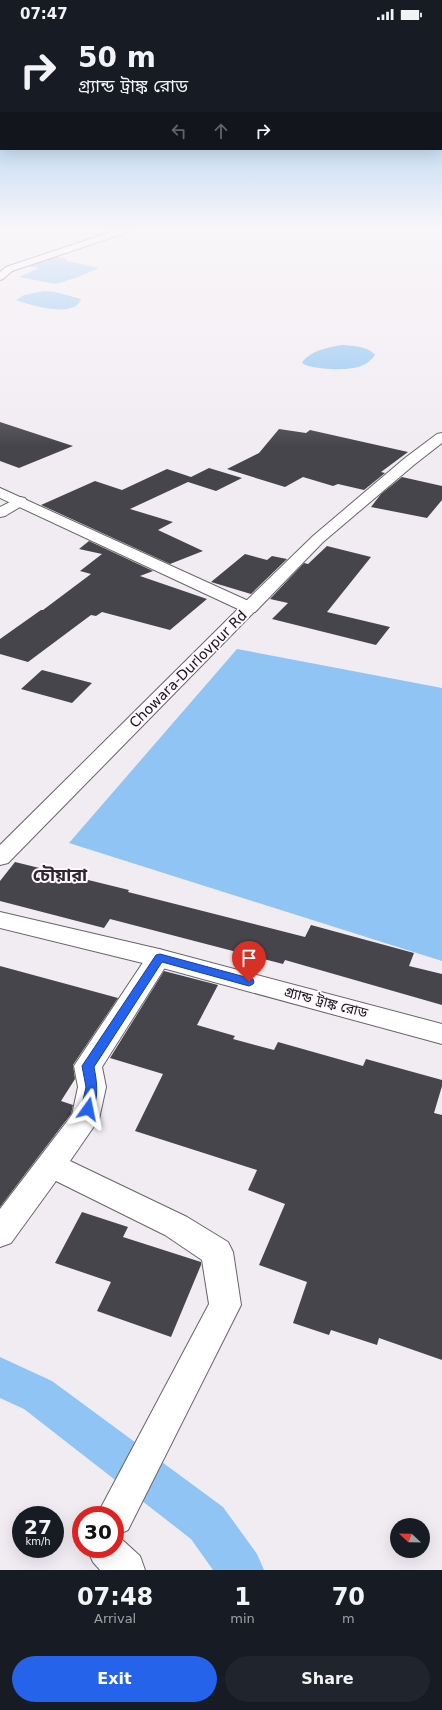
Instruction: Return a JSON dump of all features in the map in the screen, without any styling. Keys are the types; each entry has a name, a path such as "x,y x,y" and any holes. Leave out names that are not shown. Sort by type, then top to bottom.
{"main road":[{"name":"Chowara-Durlovpur Rd","path":"0,492 249,608 0,858"},
{"name":"গ্র্যান্ড ট্রাঙ্ক রোড","path":"0,920 160,958 442,1034"}],"street":[{"path":"249,608 318,539 410,461 442,437"},
{"path":"0,513 20,501"},
{"path":"0,1233 85,1119 92,1087 88,1066 160,958"},
{"path":"51,1165 176,1226 217,1252 225,1305 120,1506"},
{"path":"115,1558 126,1570"}],"water":[{"path":"22,302 79,302 77,305 70,308 61,309 51,309"},
{"path":"342,345 364,348 375,355 365,364 356,368 348,369 313,367 302,363 309,355 325,348"},
{"path":"237,649 442,688 442,961 69,843"}],"building":[{"path":"0,422 73,446 19,468 0,461"},
{"path":"279,429 306,433 310,430 408,452 381,472 385,473 364,490 338,484 333,486 303,477 285,487 227,469 259,453"},
{"path":"209,468 242,478 216,491 188,482 130,509 173,522 158,530 203,551 170,564 41,505 95,481 122,490 167,469 191,477"},
{"path":"402,477 442,486 442,500 427,518 371,507 381,494"},
{"path":"89,541 153,571 140,576 207,599 170,630 102,612 96,616 91,615 28,662 0,654 0,639 43,610 91,574 80,571 102,554 79,549"},
{"path":"327,546 371,557 327,612 390,627 376,645 272,619 288,603 270,599 304,563 308,564"},
{"path":"245,554 267,560 272,556 287,559 251,594 211,582"},
{"path":"42,670 92,683 72,703 21,689"},
{"path":"15,862 129,890 128,892 305,937 311,925 414,953 409,966 442,974 442,1005 285,960 283,964 110,919 104,928 0,901 0,881"},
{"path":"0,966 118,998 73,1065 75,1079 61,1101 73,1105 71,1114 0,1207"},
{"path":"164,971 218,985 197,1025 235,1036 233,1039 274,1050 278,1042 363,1066 366,1059 442,1080 442,1086 434,1113 442,1115 442,1360 379,1338 377,1345 331,1330 329,1335 293,1323 307,1282 259,1265 285,1204 248,1190 257,1170 135,1131 163,1074 110,1058"},
{"path":"82,1212 128,1227 123,1237 201,1262 171,1337 97,1311 111,1282 55,1263"}],"waterway":[{"path":"0,1377 38,1395 207,1523 241,1570"}],"district":[{"name":"চৌয়ারা","path":"60,875"}],"route":[{"path":"88,1109 92,1087 88,1066 160,958 249,982"}]}
